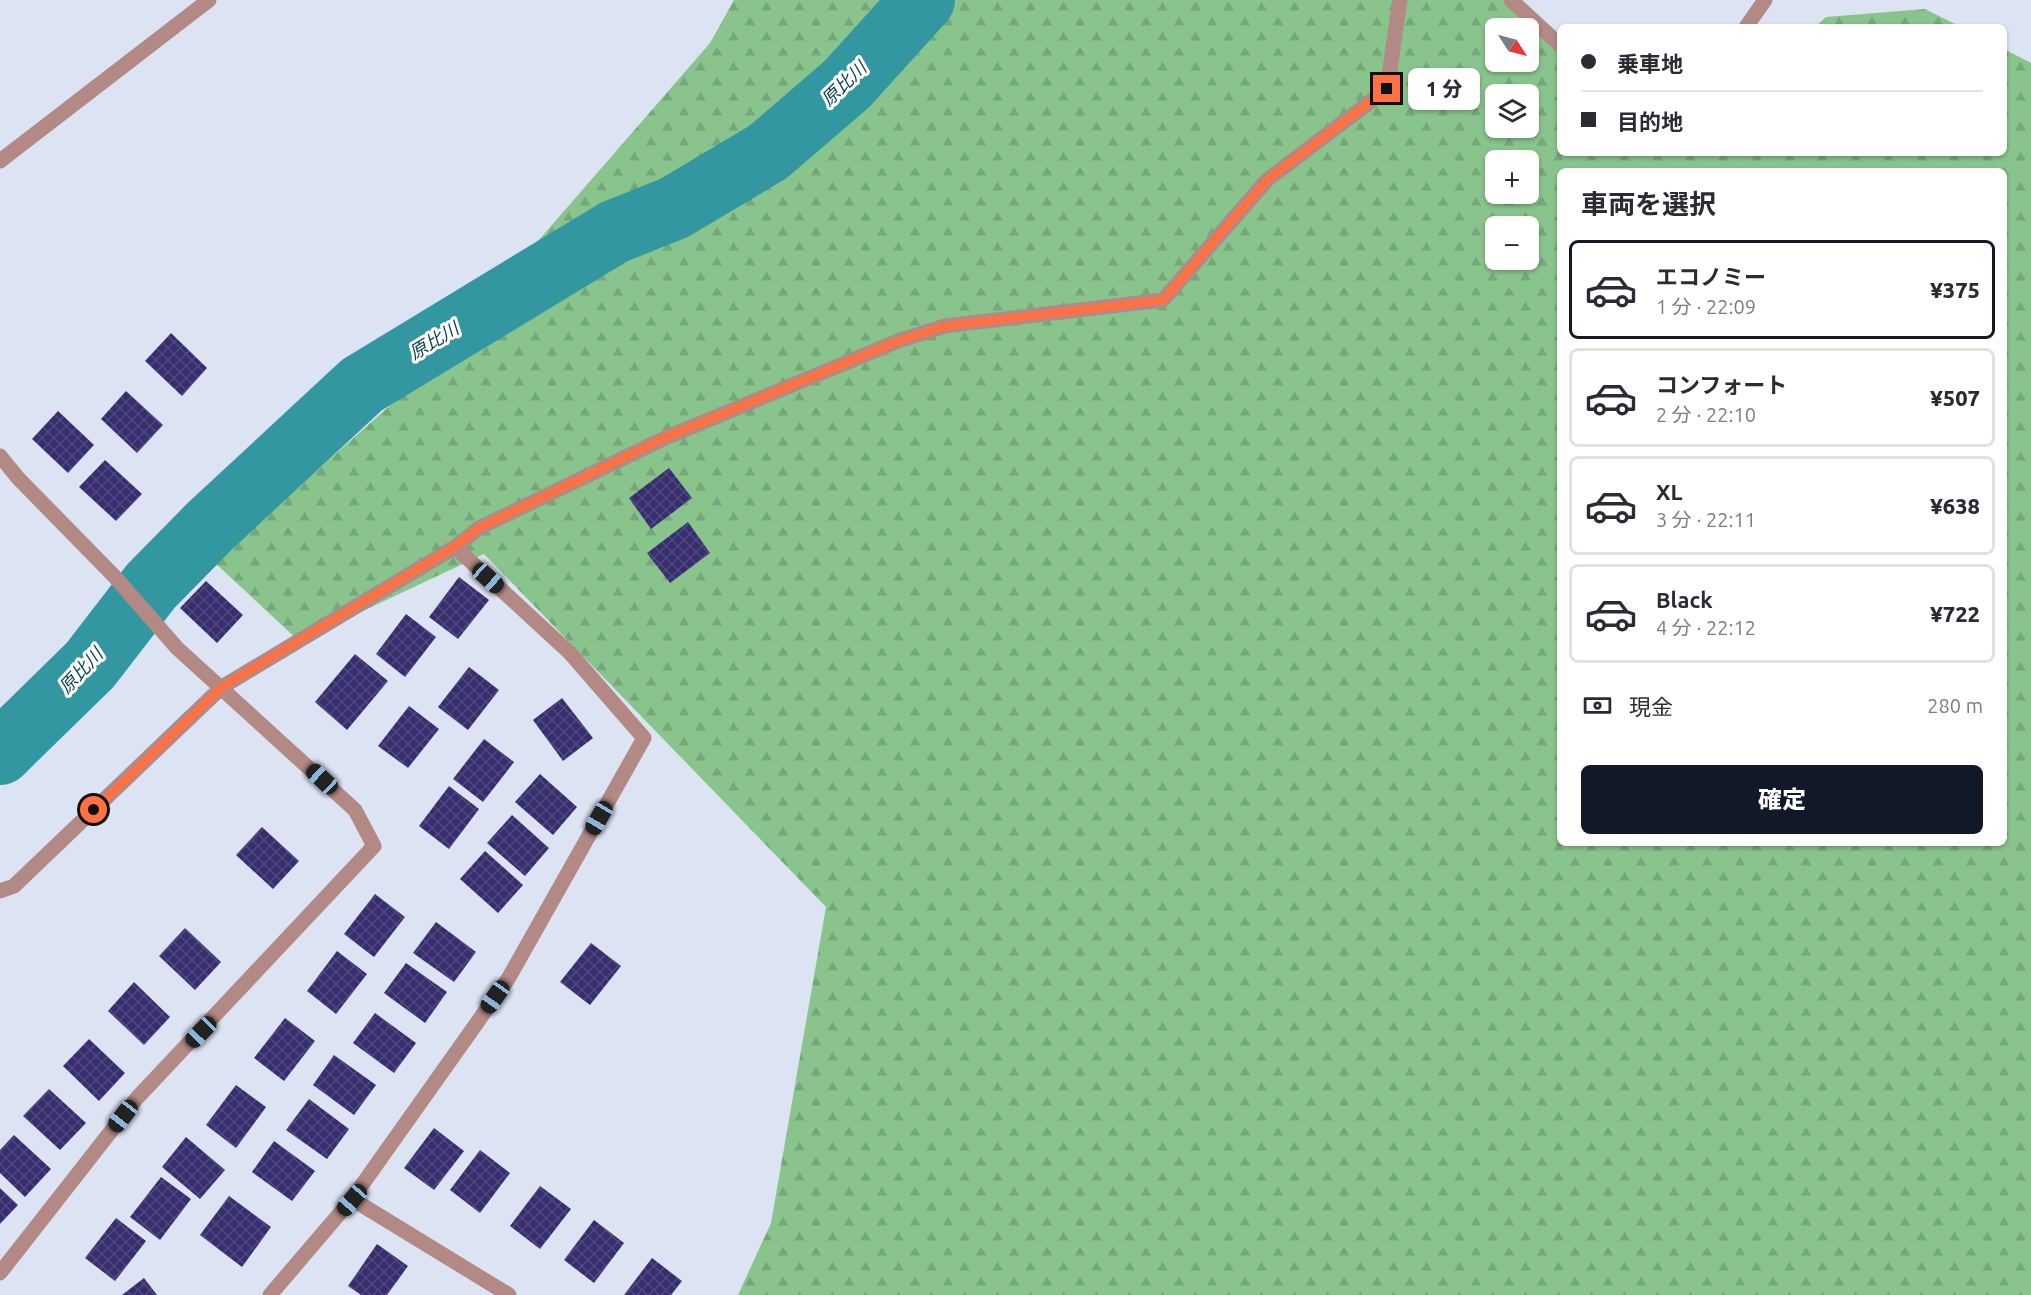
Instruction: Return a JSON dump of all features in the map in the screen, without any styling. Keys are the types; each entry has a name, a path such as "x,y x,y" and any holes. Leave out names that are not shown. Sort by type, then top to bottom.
{"street":[{"path":"0,161 209,0"},
{"path":"0,891 14,886 222,687 454,547 479,528 664,438 898,341 945,326 1163,300 1267,180 1387,89 1400,0"},
{"path":"1511,0 1557,42"},
{"path":"1748,24 1765,0"},
{"path":"0,456 18,478 115,577 177,648 355,810 374,846 137,1098 0,1274"},
{"path":"270,1295 352,1200 508,979 644,738 570,653 454,547"},
{"path":"352,1200 508,1295"}],"green space":[{"path":"734,0 1509,0 1526,18 1485,18 1485,72 1539,72 1539,31 1557,50 1557,156 2007,156 2007,51 2031,63 2031,1295 738,1295 771,1223 826,907 484,554 299,641 214,562 413,385 710,43"},
{"path":"1925,9 1955,24 1818,24 1826,17"}],"building":[{"path":"171,333 207,368 182,396 145,361"},
{"path":"126,391 163,425 137,453 101,419"},
{"path":"58,411 94,445 68,473 32,439"},
{"path":"105,460 142,494 116,521 79,487"},
{"path":"669,468 692,498 651,529 629,498"},
{"path":"688,522 710,553 670,583 647,553"},
{"path":"459,577 489,600 458,639 429,617"},
{"path":"206,581 243,615 217,643 180,608"},
{"path":"406,614 436,637 405,677 376,654"},
{"path":"355,654 388,681 347,730 315,702"},
{"path":"469,667 499,690 468,730 438,707"},
{"path":"562,698 593,738 563,761 533,720"},
{"path":"409,706 439,729 408,768 378,746"},
{"path":"484,739 514,762 483,802 453,779"},
{"path":"540,774 577,807 553,835 515,802"},
{"path":"449,786 479,809 449,849 419,826"},
{"path":"512,815 549,848 525,876 487,843"},
{"path":"262,827 299,861 273,889 236,855"},
{"path":"485,851 523,885 498,913 460,879"},
{"path":"375,894 405,917 374,957 344,934"},
{"path":"436,922 476,952 454,982 413,953"},
{"path":"185,928 221,962 195,990 159,956"},
{"path":"591,943 621,966 590,1005 560,982"},
{"path":"337,951 367,974 336,1014 307,991"},
{"path":"406,963 447,992 425,1023 384,993"},
{"path":"134,982 170,1017 144,1045 108,1011"},
{"path":"375,1013 416,1043 394,1073 353,1043"},
{"path":"285,1018 315,1041 284,1081 254,1058"},
{"path":"89,1039 125,1073 99,1101 63,1066"},
{"path":"334,1055 376,1085 354,1115 313,1085"},
{"path":"236,1085 266,1107 236,1148 206,1125"},
{"path":"49,1089 86,1123 60,1150 23,1116"},
{"path":"309,1099 349,1129 327,1159 286,1130"},
{"path":"434,1128 464,1151 434,1190 404,1168"},
{"path":"14,1135 51,1169 25,1197 0,1173 0,1150"},
{"path":"186,1137 225,1170 200,1199 162,1167"},
{"path":"274,1141 315,1171 292,1201 252,1172"},
{"path":"480,1150 510,1173 480,1213 450,1190"},
{"path":"161,1177 191,1199 160,1240 130,1217"},
{"path":"540,1186 571,1209 540,1249 510,1226"},
{"path":"0,1188 18,1205 0,1224"},
{"path":"229,1196 271,1227 242,1267 200,1235"},
{"path":"116,1218 146,1241 115,1281 85,1258"},
{"path":"594,1220 624,1243 594,1283 564,1260"},
{"path":"377,1244 408,1266 387,1295 361,1295 348,1286"},
{"path":"652,1258 682,1281 671,1295 624,1295"},
{"path":"144,1278 157,1295 122,1295"}],"waterway":[{"name":"原比川","path":"0,753 90,665 151,586 210,526 362,385 614,232 674,208 768,152 847,84 923,0"}],"route":[{"path":"94,810 222,687 454,547 479,528 664,438 898,341 945,326 1163,300 1267,180 1387,89"}]}
